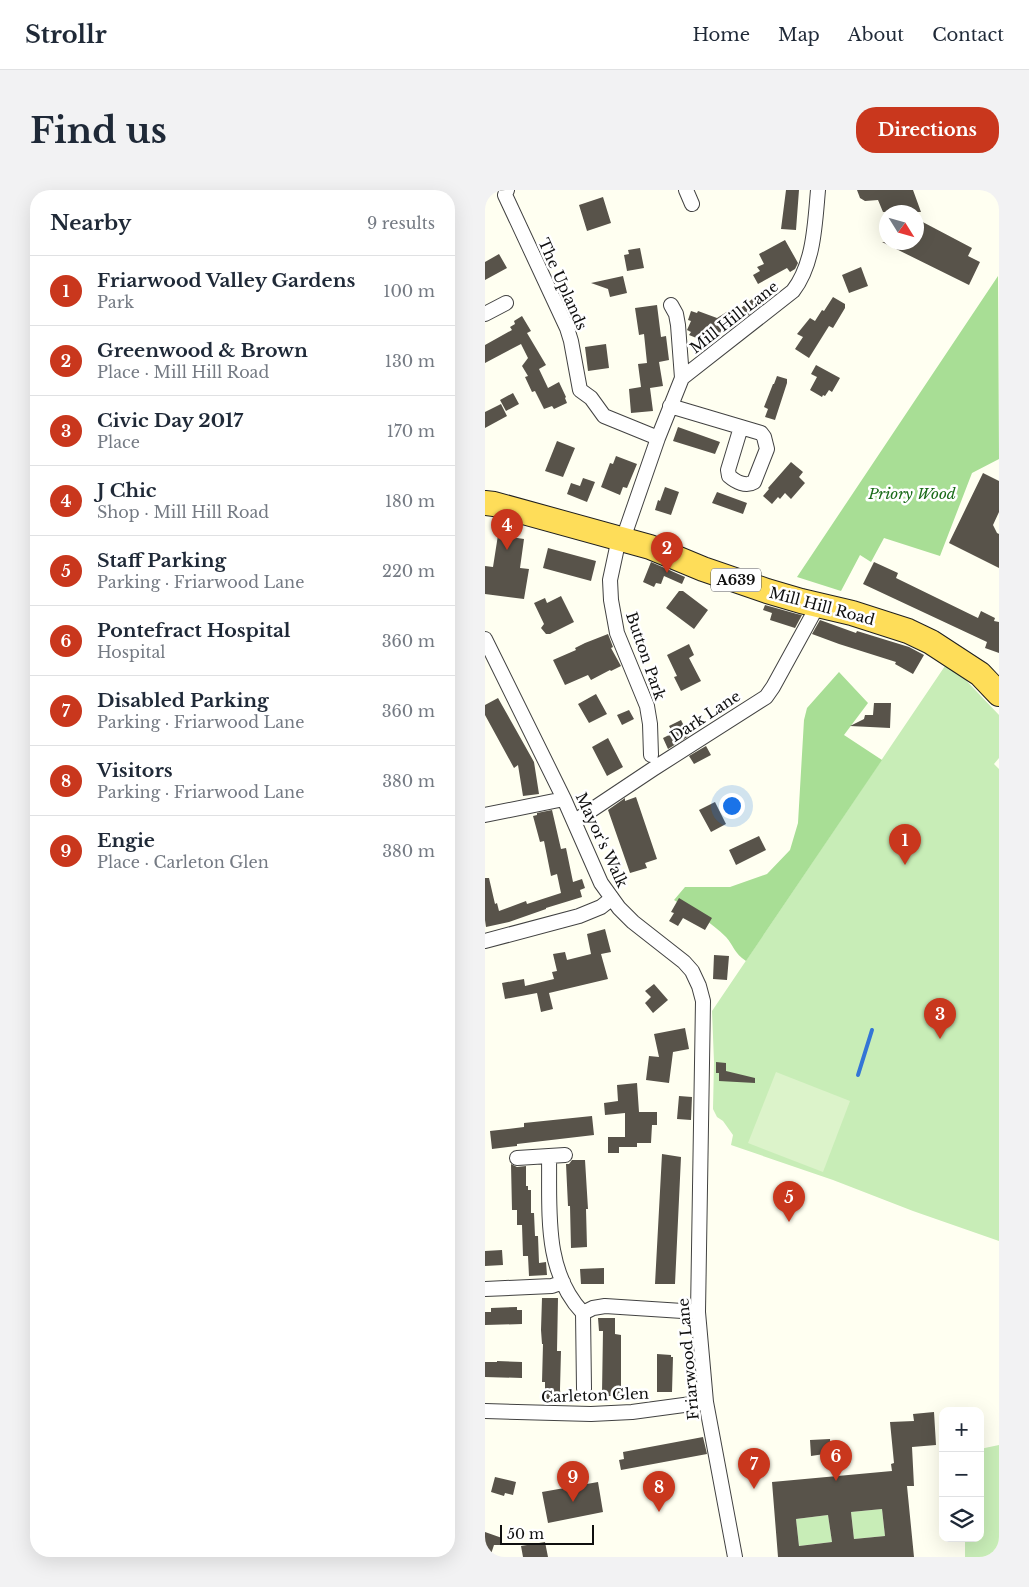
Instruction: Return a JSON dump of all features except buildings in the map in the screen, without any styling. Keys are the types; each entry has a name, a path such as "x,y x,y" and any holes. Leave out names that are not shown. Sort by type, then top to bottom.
{"highway":[{"name":"Mill Hill Road","path":"485,502 650,547 721,576 767,591 853,613 908,631 931,642 989,678 999,694"}],"street":[{"name":"The Uplands","path":"507,190 505,195 567,328 580,390 591,398 604,416 658,438"},
{"path":"686,190 692,204"},
{"name":"Mill Hill Lane","path":"621,539 670,406 683,378 793,291 799,283 805,269 812,239 818,190"},
{"path":"485,314 506,303"},
{"name":"Mill Hill Lane","path":"671,305 676,314 678,325 683,378"},
{"path":"670,406 741,427"},
{"name":"Button Park","path":"621,539 610,580 611,600 617,633 647,706 650,724 651,756"},
{"name":"Dark Lane","path":"575,821 766,697 817,605"},
{"name":"Mayor's Walk","path":"485,639 565,799 601,883 611,898 633,922 684,962 692,971 699,986 703,1001 701,1155"},
{"path":"485,815 565,799"},
{"path":"485,941 579,916 601,907 611,898"},
{"name":"Friarwood Lane","path":"701,1155 698,1312 706,1402 735,1557"},
{"path":"549,1156 552,1249 563,1282 583,1313 584,1389"},
{"path":"517,1158 565,1156"},
{"path":"485,1288 552,1286 563,1282"},
{"path":"583,1313 593,1308 605,1306 698,1312"},
{"name":"Carleton Glen","path":"485,1411 591,1414 632,1412 706,1402"}],"green space":[{"name":"Priory Wood","path":"998,276 999,459 972,473 940,556 884,538 871,562 860,555 841,591 797,577"},
{"path":"947,663 999,715 999,758 994,764 999,769 999,1241 731,1145 733,1135 723,1121 717,1117 713,1109 712,1011"},
{"path":"839,672 868,703 844,735 882,760 746,961 739,955 726,937 701,917 674,900 685,887 730,887 767,874 790,850 798,823 804,720 807,708"},
{"path":"776,1072 850,1101 823,1172 748,1143"},
{"path":"999,1445 999,1557 965,1557 965,1542 984,1542 984,1448"},
{"path":"882,1509 885,1536 854,1539 851,1512"},
{"path":"828,1515 832,1542 799,1546 796,1519"}],"waterway":[{"path":"858,1075 872,1030"}],"place":[{"name":"J Chic","path":"507,550"},
{"name":"Greenwood & Brown","path":"667,573"},
{"name":"Friarwood Valley Gardens","path":"905,865"},
{"name":"Civic Day 2017","path":"940,1039"},
{"name":"Staff Parking","path":"789,1222"},
{"name":"Pontefract Hospital","path":"836,1481"},
{"name":"Disabled Parking","path":"754,1489"},
{"name":"Engie","path":"573,1502"},
{"name":"Visitors","path":"659,1512"}]}
